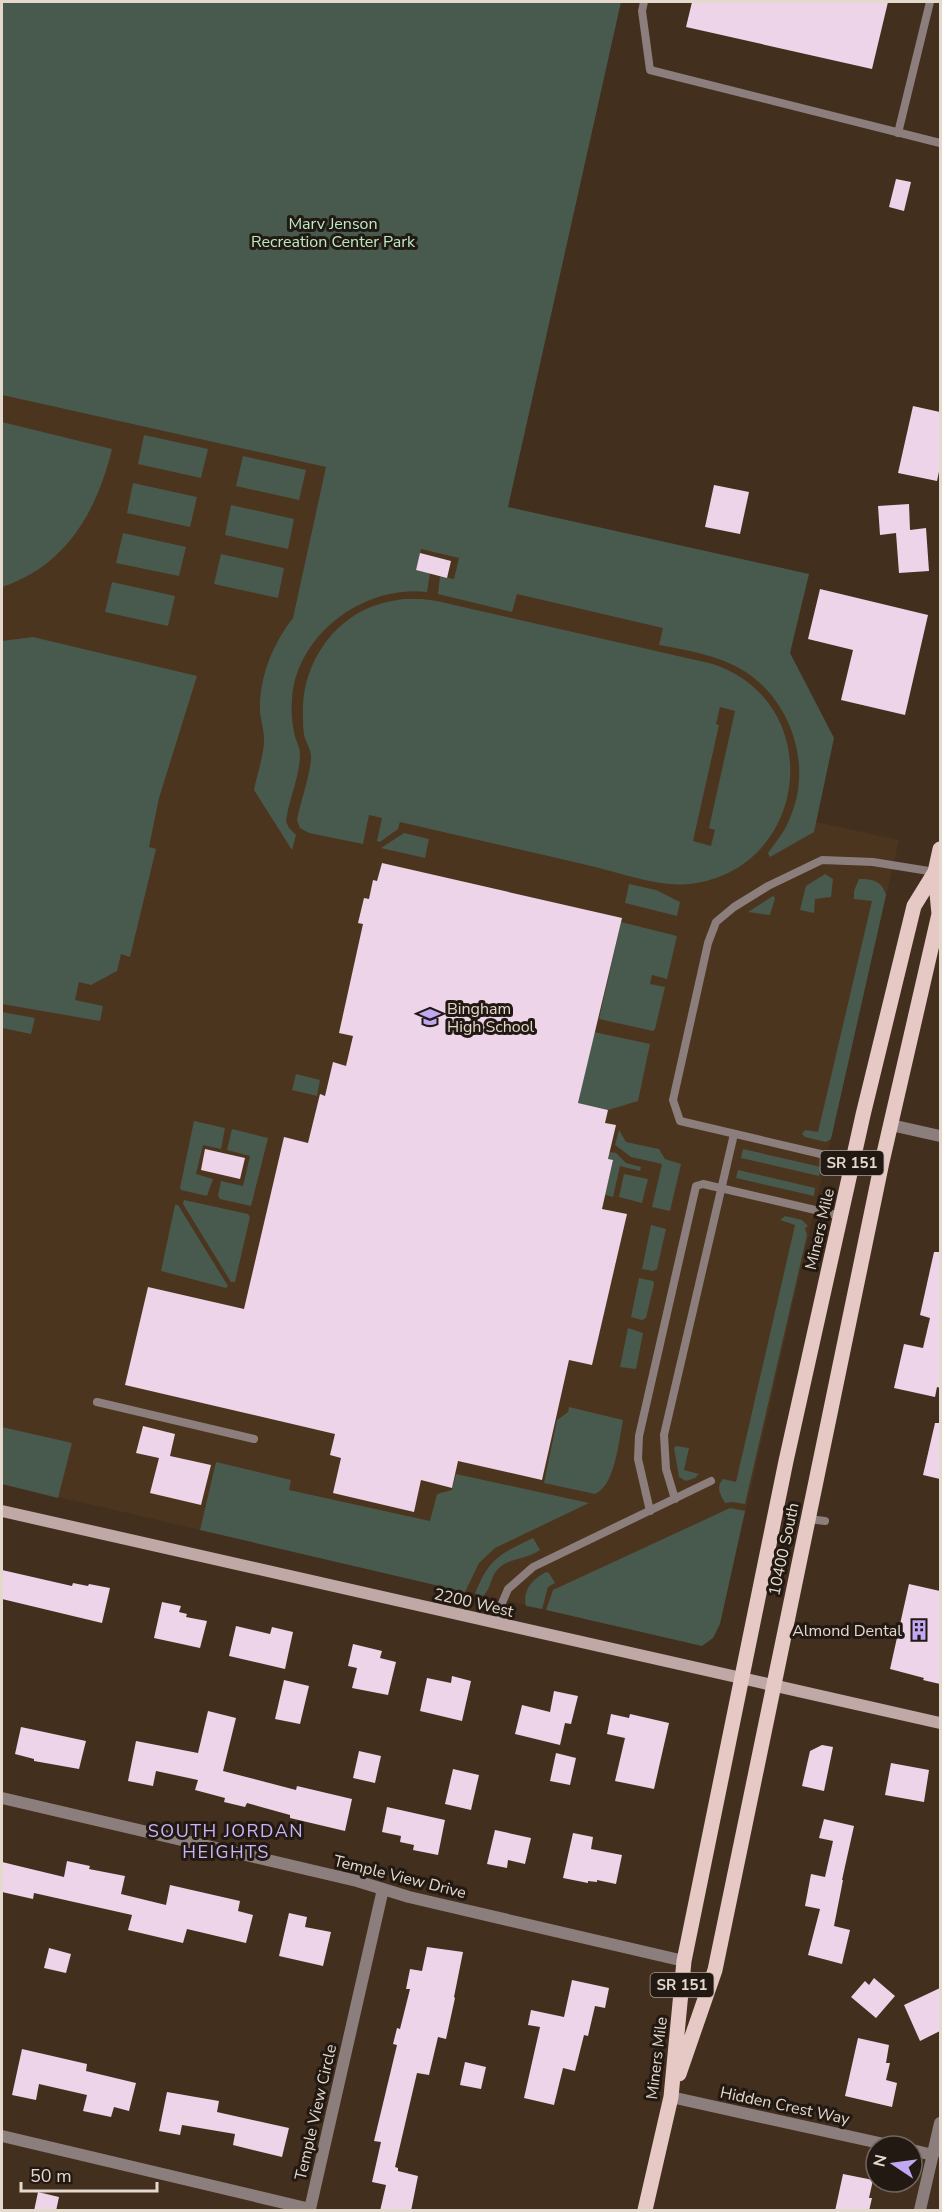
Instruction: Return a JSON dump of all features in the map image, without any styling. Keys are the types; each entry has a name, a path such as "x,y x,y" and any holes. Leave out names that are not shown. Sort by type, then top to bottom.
{"main road":[{"name":"Miners Mile","path":"870,1221 939,914 940,849"},
{"name":"Miners Mile","path":"786,1461 853,1159 914,906 938,872"},
{"name":"10400 South","path":"671,2097 715,1970 870,1221"},
{"name":"10400 South","path":"702,1874 786,1461"},
{"name":"Miners Mile","path":"645,2211 671,2097 684,1961 702,1874"}],"street":[{"path":"891,1125 940,1136"},
{"name":"2200 West","path":"2,1511 940,1723"},
{"name":"Temple View Drive","path":"2,1798 684,1961"},
{"name":"Temple View Circle","path":"2,2136 310,2209 383,1889"},
{"name":"Hidden Crest Way","path":"671,2097 864,2140"},
{"path":"920,2211 940,2123"},
{"path":"924,2153 933,2155"}],"lane":[{"path":"644,2 642,11 650,70 940,143"},
{"path":"898,133 930,2"},
{"path":"853,1159 829,1156 680,1121 673,1100 708,943 716,922 734,907 768,886 822,860 873,862 938,872"},
{"path":"675,1499 666,1469 664,1436 734,1134"},
{"path":"650,1511 639,1459 639,1436 695,1190 700,1184 840,1216"},
{"path":"97,1402 254,1439"},
{"path":"497,1624 508,1589 534,1567 711,1481"},
{"path":"808,1518 825,1521"}],"shaded area":[{"name":"Bingham High School","path":"2,395 809,574 790,653 834,738 816,822 899,840 720,1624 713,1638 702,1646 2,1484"}],"green space":[{"name":"Marv Jenson Recreation Center Park","path":"2,2 621,2 508,507 809,574 790,653 834,738 814,832 770,857 768,853 786,827 796,799 799,779 798,759 794,739 777,703 750,675 718,659 659,645 663,628 517,594 512,612 438,594 440,576 454,579 459,558 421,549 416,570 430,573 427,592 403,592 379,597 357,606 337,619 320,635 306,655 296,676 292,712 300,762 286,821 296,835 292,850 254,790 264,746 260,699 268,662 293,618 326,467 2,395"},
{"path":"2,422 112,449 97,494 75,533 44,565 24,578 2,587"},
{"path":"144,435 208,449 201,478 138,464"},
{"path":"243,456 306,470 299,500 236,486"},
{"path":"133,483 197,497 190,527 127,513"},
{"path":"231,505 294,519 288,549 225,535"},
{"path":"123,533 186,547 179,576 116,563"},
{"path":"221,554 284,568 278,598 214,584"},
{"path":"112,582 175,596 168,626 105,612"},
{"path":"404,599 437,601 713,664 750,684 775,713 788,747 790,784 780,819 760,850 729,872 689,884 640,879 400,822 398,829 380,842 377,841 382,818 369,815 363,844 309,833 300,828 297,820 311,757 304,735 303,700 311,669 327,641 350,619 373,606","holes":["720,707 735,711 709,828 715,830 711,846 693,841 719,725 716,724"]},
{"path":"33,637 197,676 159,798 149,847 156,849 130,957 121,954 117,971 91,985 79,982 75,1000 103,1006 100,1021 2,1004 2,641"},
{"path":"404,833 429,839 425,858 381,848"},
{"path":"825,874 833,879 831,897 815,899 814,913 800,910 806,886"},
{"path":"859,879 876,882 886,895 831,1139 826,1142 805,1137 802,1134 805,1130 818,1132 872,901 854,899 854,891"},
{"path":"629,884 656,890 680,902 677,916 625,903"},
{"path":"773,896 775,898 770,915 748,912"},
{"path":"621,922 677,936 667,979 652,975 650,984 665,987 653,1031 599,1019"},
{"path":"2,1012 35,1018 31,1034 2,1028"},
{"path":"594,1032 650,1044 638,1101 608,1110 578,1103"},
{"path":"296,1074 320,1080 317,1096 292,1090"},
{"path":"194,1121 225,1128 221,1149 203,1145 196,1174 213,1179 207,1196 180,1188"},
{"path":"232,1129 268,1138 251,1206 220,1199 218,1196 221,1181 243,1186 250,1156 227,1150"},
{"path":"619,1130 626,1142 659,1149 665,1159 681,1164 670,1211 652,1207 662,1164 631,1157 615,1145"},
{"path":"743,1149 821,1167 819,1176 741,1158"},
{"path":"610,1152 616,1153 626,1163 641,1167 640,1171 620,1166 613,1197 605,1195 613,1161 608,1159"},
{"path":"738,1170 815,1188 814,1196 736,1178"},
{"path":"624,1174 648,1179 642,1203 619,1197"},
{"path":"184,1200 248,1214 250,1217 235,1282 231,1282 183,1204"},
{"path":"175,1205 178,1205 228,1286 226,1288 161,1271"},
{"path":"785,1216 802,1220 808,1226 805,1228 807,1235 745,1504 725,1503 719,1485 723,1479 736,1482 795,1225 780,1220"},
{"path":"651,1225 666,1229 657,1269 653,1271 642,1269"},
{"path":"639,1278 653,1281 654,1284 646,1318 642,1320 631,1317"},
{"path":"628,1328 643,1333 636,1369 620,1367"},
{"path":"569,1407 623,1420 612,1472 602,1489 595,1494 544,1483 557,1420 568,1412"},
{"path":"2,1427 72,1443 58,1498 2,1484"},
{"path":"676,1446 689,1448 684,1470 699,1474 695,1478 686,1481 679,1477 674,1448"},
{"path":"216,1462 291,1480 289,1490 430,1521 437,1494 452,1490 456,1474 589,1503 495,1548 479,1563 465,1592 200,1530"},
{"path":"730,1508 745,1511 720,1624 713,1638 702,1646 546,1610 553,1590"},
{"path":"533,1538 540,1550 500,1567 483,1596 475,1594 485,1572 497,1558"},
{"path":"546,1572 555,1583 548,1587 542,1609 526,1606 527,1590 537,1578"}],"building":[{"path":"692,2 888,2 872,69 686,27"},
{"path":"896,179 911,182 904,211 889,207"},
{"path":"913,406 940,412 940,467 937,481 898,473"},
{"path":"714,485 749,492 740,534 705,527"},
{"path":"909,504 910,530 926,528 929,571 899,573 896,533 880,535 878,506"},
{"path":"420,553 451,561 447,578 416,570"},
{"path":"820,589 928,615 905,715 841,700 853,650 808,639"},
{"path":"382,863 622,918 578,1103 608,1110 605,1123 616,1125 608,1159 613,1160 602,1209 627,1214 592,1365 569,1360 542,1480 458,1461 452,1488 421,1480 414,1512 333,1493 341,1458 330,1455 335,1434 125,1385 148,1287 244,1309 284,1137 308,1143 320,1094 325,1096 333,1062 346,1066 353,1036 339,1033 363,924 358,923 364,898 369,899 373,880 377,881"},
{"path":"205,1149 245,1158 240,1179 201,1170"},
{"path":"934,1252 940,1252 940,1388 937,1387 935,1397 894,1388 904,1344 923,1348 930,1318 920,1315"},
{"path":"935,1423 940,1423 940,1479 923,1475"},
{"path":"143,1426 175,1434 170,1456 211,1465 201,1505 150,1493 159,1458 136,1453"},
{"path":"2,1570 72,1586 73,1583 110,1588 102,1623 2,1599"},
{"name":"Almond Dental","path":"909,1584 940,1591 940,1684 890,1669"},
{"path":"162,1602 181,1606 179,1612 187,1614 186,1617 207,1621 200,1648 154,1638"},
{"path":"236,1626 270,1634 272,1627 293,1632 285,1669 229,1656"},
{"path":"353,1644 382,1651 380,1658 396,1662 388,1695 352,1688 357,1668 348,1666"},
{"path":"452,1676 471,1681 462,1721 420,1711 427,1678 451,1683"},
{"path":"284,1680 309,1686 300,1724 275,1719"},
{"path":"554,1691 578,1696 571,1724 565,1723 560,1745 515,1734 522,1705 550,1712"},
{"path":"208,1711 236,1718 223,1771 296,1790 297,1786 352,1799 345,1831 290,1818 290,1815 247,1803 245,1807 224,1802 225,1798 195,1790 198,1780 156,1771 153,1786 128,1781 136,1741 198,1753"},
{"path":"611,1714 629,1718 630,1714 669,1723 654,1789 615,1781 625,1738 607,1734"},
{"path":"21,1727 86,1741 79,1769 34,1761 34,1759 15,1754"},
{"path":"822,1745 833,1747 824,1791 802,1786 810,1751"},
{"path":"359,1751 381,1756 375,1783 353,1778"},
{"path":"556,1753 576,1758 570,1785 550,1781"},
{"path":"891,1763 929,1770 924,1802 885,1795"},
{"path":"453,1769 479,1775 471,1810 445,1804"},
{"path":"387,1807 445,1820 438,1855 413,1850 414,1845 400,1842 401,1836 382,1832"},
{"path":"824,1819 854,1826 834,1926 850,1930 842,1964 808,1955 820,1909 805,1906 811,1874 825,1877 833,1841 819,1838"},
{"path":"495,1830 531,1838 525,1864 508,1860 507,1868 487,1864"},
{"path":"573,1833 593,1837 591,1849 622,1855 616,1884 597,1880 597,1882 588,1881 588,1883 563,1878"},
{"path":"67,1861 90,1866 89,1869 125,1876 121,1894 166,1905 170,1885 240,1901 238,1911 253,1915 246,1943 187,1929 183,1943 128,1930 132,1915 34,1893 33,1899 2,1892 2,1862 64,1877"},
{"path":"289,1913 307,1917 305,1927 331,1932 323,1966 279,1956"},
{"path":"427,1947 463,1952 455,1998 446,2039 438,2037 429,2075 417,2073 395,2167 398,2171 418,2176 411,2211 380,2211 386,2185 372,2182 381,2142 374,2141 397,2045 393,2044 397,2028 400,2029 410,1989 406,1989 410,1969 422,1971"},
{"path":"49,1948 71,1954 66,1973 44,1968"},
{"path":"874,1978 895,1996 876,2018 851,1997 865,1981 869,1985"},
{"path":"572,1980 609,1988 605,2008 595,2006 588,2036 584,2035 575,2071 563,2068 554,2105 524,2098 540,2027 528,2025 531,2010 564,2017"},
{"path":"940,1988 940,2031 920,2041 904,2005"},
{"path":"858,2038 889,2045 886,2063 890,2063 886,2080 897,2083 892,2107 845,2096"},
{"path":"22,2049 87,2064 86,2071 136,2083 129,2111 114,2107 111,2117 83,2111 87,2095 39,2084 36,2100 12,2095"},
{"path":"465,2062 486,2067 481,2089 460,2085"},
{"path":"167,2092 219,2101 217,2112 289,2128 282,2157 233,2145 235,2134 182,2125 180,2135 159,2131"},
{"path":"843,2174 864,2178 864,2194 870,2194 869,2198 872,2198 869,2211 835,2211"},
{"path":"38,2192 59,2197 56,2211 34,2211"}],"place":[{"name":"Bingham High School","path":"430,1017"},
{"name":"Almond Dental","path":"919,1630"}],"district":[{"name":"SOUTH JORDAN HEIGHTS","path":"226,1841"}]}
